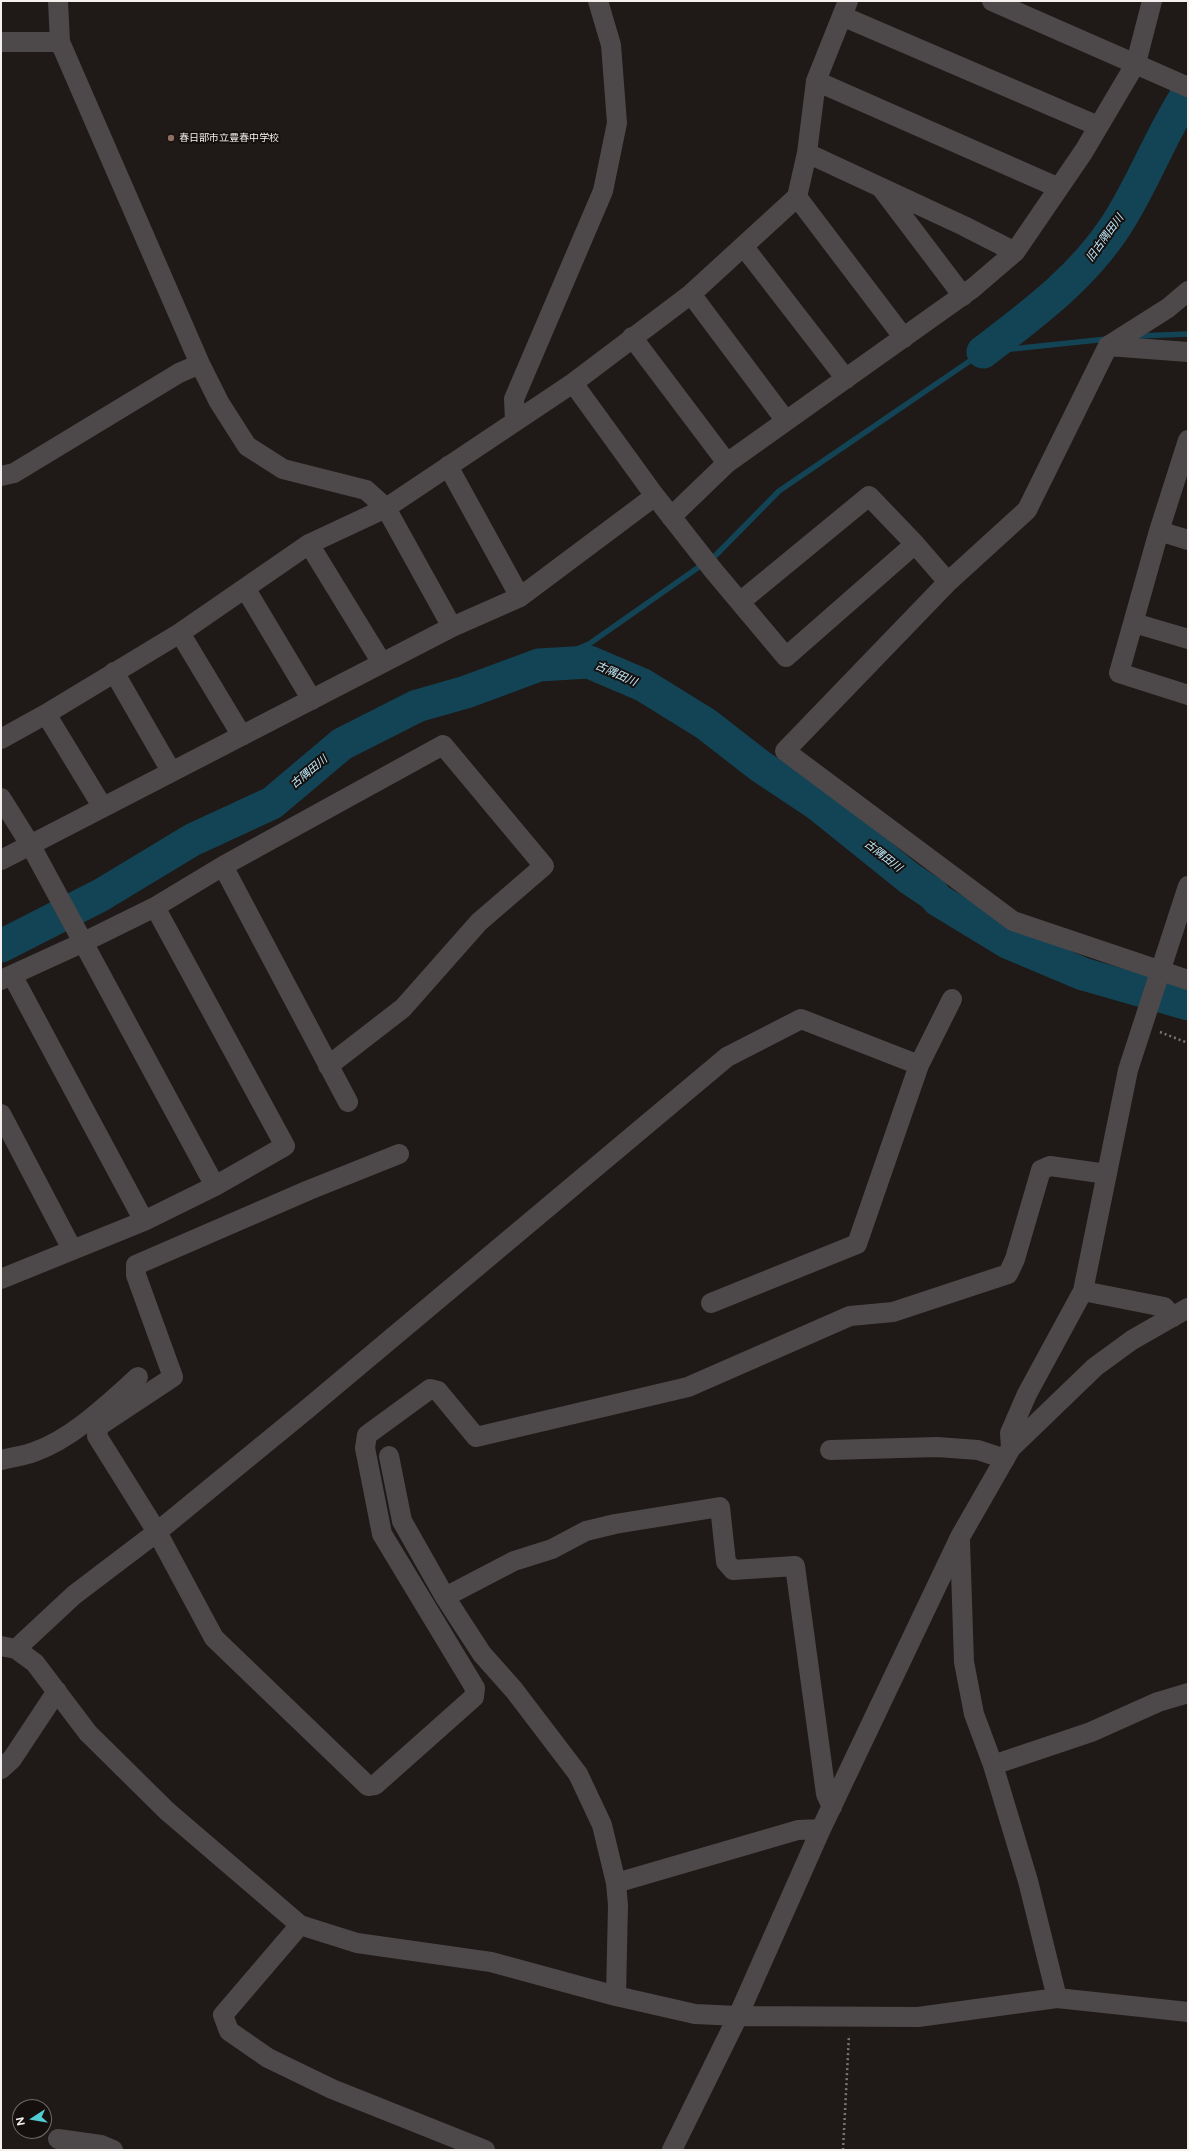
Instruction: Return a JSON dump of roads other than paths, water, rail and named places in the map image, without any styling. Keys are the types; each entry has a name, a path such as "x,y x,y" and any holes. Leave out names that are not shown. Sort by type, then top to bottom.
{"street":[{"path":"58,1 60,42 200,364 219,402 247,446 283,469 366,490 386,508 452,627"},
{"path":"515,421 514,399 603,191 617,123 611,45 598,1"},
{"path":"992,1 1179,82"},
{"path":"671,517 726,463 963,296 1014,252 1059,188 1136,63 1152,1"},
{"path":"1,739 46,714 180,633 309,544 386,508 573,383 691,294 797,197 807,154 816,81 845,8 1098,126"},
{"path":"1,42 60,42"},
{"path":"816,81 1059,188"},
{"path":"807,154 964,226 1014,252"},
{"path":"881,187 963,296"},
{"path":"797,197 904,338"},
{"path":"744,247 846,379"},
{"path":"1188,291 1168,308 1108,346 1027,510 948,582 785,751 1013,921 1188,980"},
{"path":"691,294 786,421"},
{"path":"632,337 726,463"},
{"path":"1108,346 1188,352"},
{"path":"1,476 14,473 179,373 200,364"},
{"path":"573,383 671,517 786,657 915,544"},
{"path":"1188,440 1159,531 1119,673 1188,695"},
{"path":"448,466 520,597"},
{"path":"1,860 31,846 102,806 242,736 452,627 520,597 655,496"},
{"path":"740,602 869,496 915,544 948,582"},
{"path":"1159,531 1188,540"},
{"path":"309,544 382,663"},
{"path":"245,588 312,700"},
{"path":"1134,623 1188,639"},
{"path":"180,633 242,736"},
{"path":"114,672 171,771"},
{"path":"46,714 102,806"},
{"path":"144,1221 7,977 81,938 155,907 223,866 443,745 544,866 479,922 404,1008 328,1066"},
{"path":"1,798 31,846 215,1186"},
{"path":"223,866 348,1102"},
{"path":"1008,1454 1010,1433 1027,1394 1083,1291 1128,1070 1188,886"},
{"path":"2,1276 144,1221 215,1186 284,1146 155,907"},
{"path":"711,1303 857,1244 919,1065 952,999"},
{"path":"919,1065 801,1020 727,1057 306,1410 157,1532 74,1595 9,1648 35,1663 88,1733 167,1811 300,1925 357,1943 490,1962 616,1996 695,2014 738,2016 918,2017 1057,1998 1188,2012"},
{"path":"1,1114 72,1249"},
{"path":"398,1154 309,1190 136,1265 136,1275 173,1377 99,1426 97,1436 157,1532 214,1638 368,1786 375,1785 474,1697 475,1688 382,1534 365,1448 367,1435 430,1389 438,1391 476,1437 688,1387 850,1316 894,1312 1008,1274 1015,1259 1041,1170 1050,1166 1108,1174"},
{"path":"1083,1291 1164,1307 1180,1312"},
{"path":"672,2150 738,2016 821,1829 960,1537 1008,1454 1095,1367 1132,1340 1180,1312"},
{"path":"1,1460 34,1452 58,1441 107,1404 138,1377"},
{"path":"830,1450 938,1447 1008,1454"},
{"path":"389,1456 402,1521 445,1597 482,1654 514,1690 578,1774 602,1825 616,1883 618,1905 616,1996"},
{"path":"445,1597 514,1561 552,1549 586,1531 615,1524 720,1508 726,1562 733,1570 795,1566 826,1794 832,1807"},
{"path":"960,1537 964,1662 974,1714 993,1765 1028,1881 1057,1998"},
{"path":"1,1769 12,1759 57,1692"},
{"path":"993,1765 1091,1732 1158,1702 1188,1693"},
{"path":"616,1883 798,1830 821,1829"},
{"path":"300,1925 223,2015 229,2031 268,2058 332,2089 485,2150"},
{"path":"58,2139 101,2145 113,2150"}],"waterway":[{"name":"旧古隅田川","path":"983,352 1056,294 1073,278 1104,243 1136,192 1169,125 1188,93"},
{"path":"1136,336 1188,334"},
{"path":"539,665 589,644 716,555 779,491 983,352 1107,339"},
{"name":"古隅田川","path":"1,946 101,895 192,840 272,803 342,744 417,706 466,692 539,665 589,662 643,685 706,724 760,766 817,804 909,878 933,894 938,900 1007,942 1083,974 1188,1004"}],"place":[{"name":"春日部市立豊春中学校","path":"171,138"}]}
